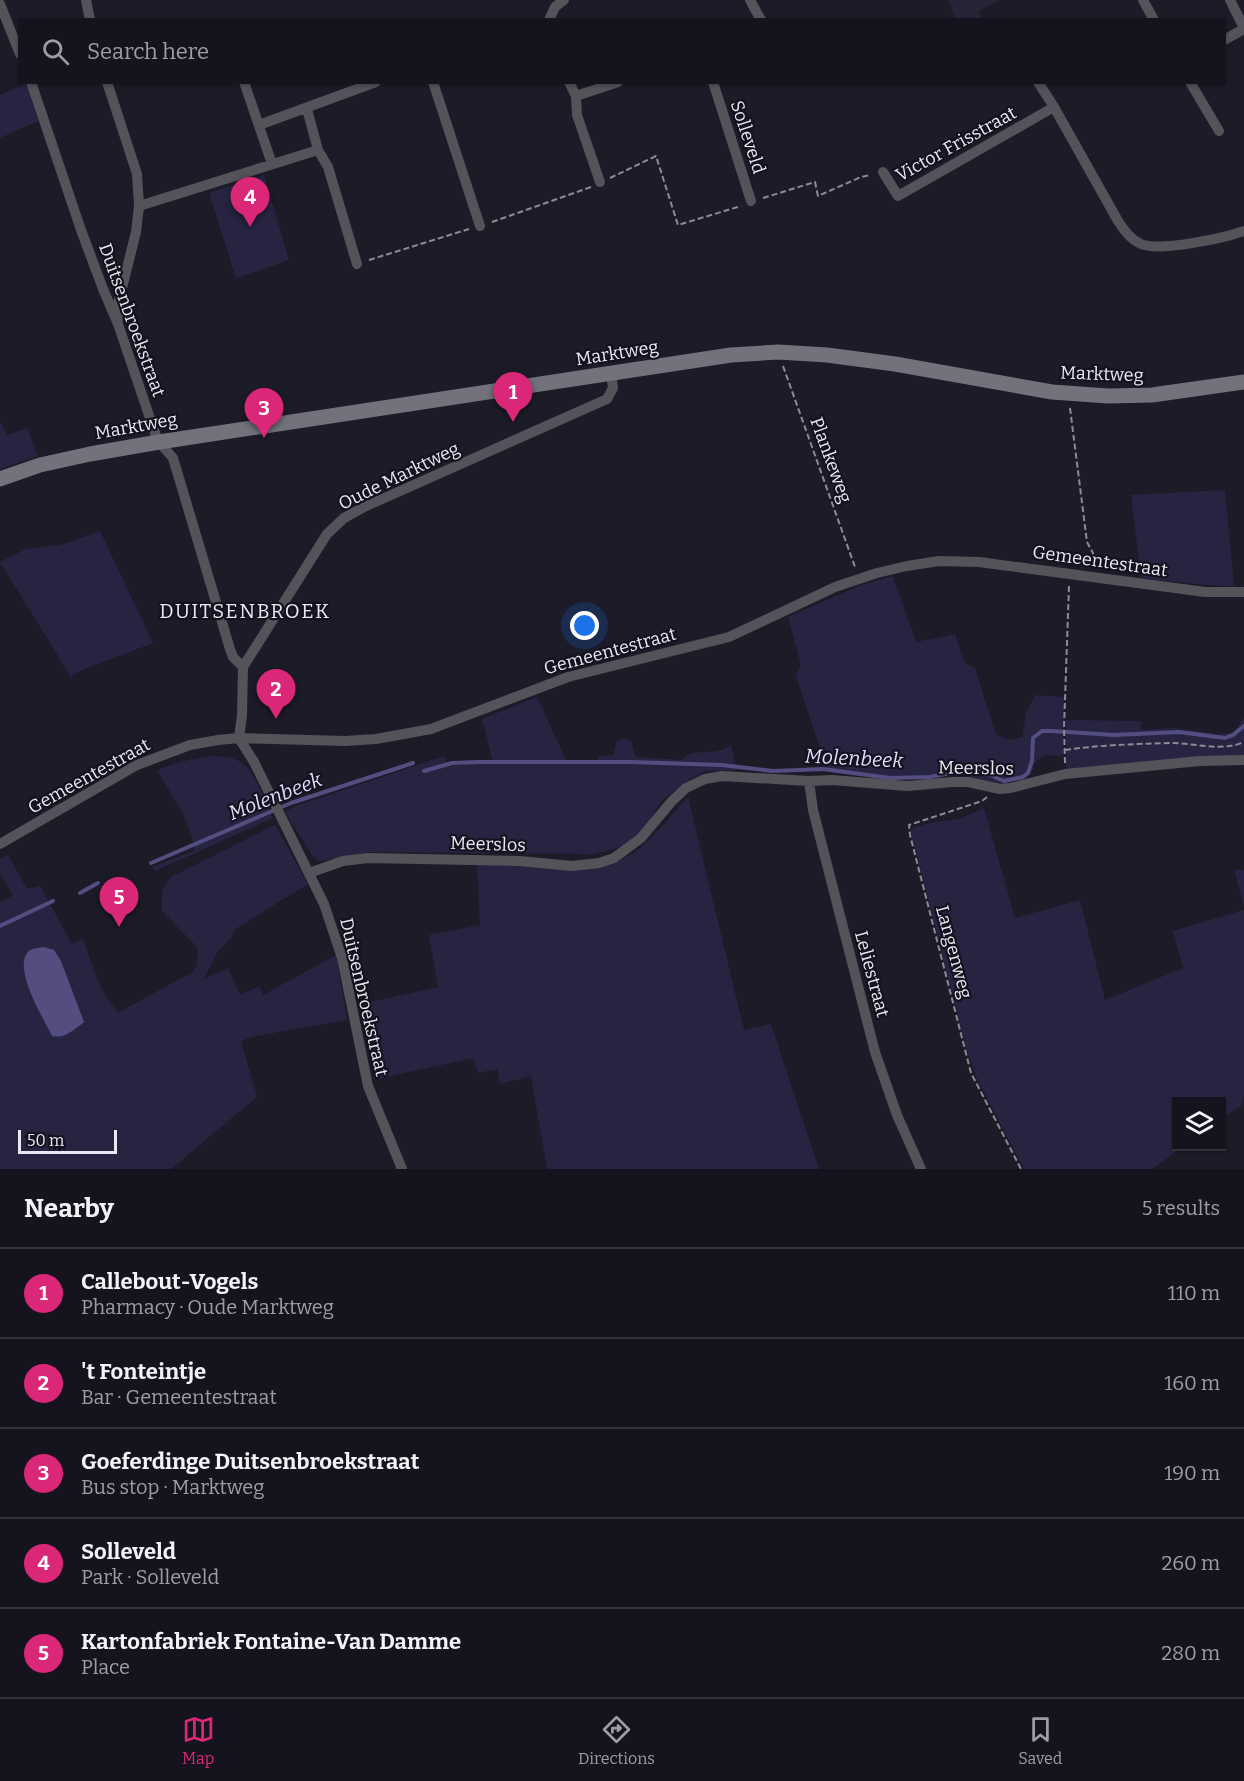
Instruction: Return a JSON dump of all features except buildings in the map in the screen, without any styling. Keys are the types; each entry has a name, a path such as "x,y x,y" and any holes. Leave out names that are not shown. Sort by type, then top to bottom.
{"street":[{"path":"86,0 90,18"},
{"path":"550,18 555,8 564,0"},
{"path":"750,0 760,18"},
{"path":"1143,0 1153,18"},
{"path":"1226,39 1244,28 1230,0"},
{"path":"0,4 18,49"},
{"name":"Duitsenbroekstraat","path":"32,84 99,279 118,324 159,442 173,458 230,649 233,657 243,667"},
{"path":"108,84 137,174 139,206 136,232 118,303 118,324"},
{"path":"245,84 272,164"},
{"path":"259,125 371,84"},
{"path":"434,84 480,226"},
{"path":"570,84 576,96 577,115 600,182"},
{"path":"576,96 612,84"},
{"name":"Solleveld","path":"713,84 751,201"},
{"path":"1039,84 1118,221 1132,239 1152,246 1209,241 1244,231"},
{"path":"1191,84 1219,130"},
{"name":"Victor Frisstraat","path":"883,172 898,196 1054,107"},
{"path":"307,109 318,150 328,167 357,264"},
{"path":"139,206 318,150"},
{"name":"Marktweg","path":"0,479 50,463 159,442 731,355 777,352 895,364 1006,385 1108,396 1152,395 1244,382"},
{"name":"Oude Marktweg","path":"243,667 327,534 344,518 607,399 613,388 611,373"},
{"name":"Gemeentestraat","path":"0,844 137,765 190,745 239,738 345,741 376,739 431,729 568,677 729,637 835,587 907,566 957,560 1205,592 1244,592"},
{"path":"239,738 243,667"},
{"name":"Duitsenbroekstraat","path":"239,738 275,803 324,904 342,958 368,1086 402,1169"},
{"name":"Meerslos","path":"309,873 343,861 368,858 520,861 572,866 599,863 614,858 641,838 677,796 705,779 722,776 809,781 832,780 907,786 953,782 980,783 995,788 1011,788 1065,774 1200,761 1244,760"},
{"name":"Leliestraat","path":"809,781 813,810 876,1052 897,1115 921,1169"}],"path":[{"path":"357,264 480,226 600,182 656,156 678,225 815,182 818,196 861,177"},
{"name":"Plankeweg","path":"777,352 860,578"},
{"path":"1070,393 1070,413 1086,542 1093,553 1093,578"},
{"path":"1065,774 1063,738 1070,574"},
{"path":"1064,750 1096,746 1173,743 1230,746 1243,743"},
{"name":"Langenweg","path":"995,788 982,801 909,825 971,1073 1021,1169"}],"shaded area":[{"path":"948,0 1000,0 979,11 981,18 955,18"},
{"path":"27,84 38,121 0,138 0,95"},
{"path":"264,175 289,260 236,278 209,193"},
{"path":"0,421 7,435 27,428 38,456 0,469"},
{"path":"1225,490 1234,586 1141,578 1131,495"},
{"path":"100,531 153,643 77,672 71,677 0,562 26,549 61,545"},
{"path":"893,576 916,642 955,634 965,663 975,668 996,735 1009,740 1022,737 1026,714 1035,695 1064,697 1063,756 1045,755 1034,763 1033,769 1023,780 1006,786 963,775 902,779 828,772 798,682 796,674 801,665 788,617 861,585"},
{"path":"537,697 567,762 597,763 599,756 613,755 617,741 625,738 631,741 636,757 682,760 692,754 718,751 731,745 737,770 706,771 689,780 662,800 646,826 628,845 594,854 372,852 319,861 313,857 285,812 293,807 444,756 448,766 493,762 482,719"},
{"path":"1244,717 1244,756 1066,772 1066,720 1141,721 1141,730 1174,728 1219,734 1230,733 1237,728"},
{"path":"209,756 235,759 247,767 260,788 273,818 155,871 152,867 194,851 185,819 157,770"},
{"path":"688,797 744,1030 771,1024 819,1169 547,1169 531,1076 500,1084 497,1069 478,1073 474,1058 377,1079 360,1004 438,987 429,935 480,925 477,864 608,864 621,860 652,837"},
{"path":"984,808 1015,918 1080,900 1105,1000 1183,968 1173,931 1244,910 1244,1095 1242,1105 1226,1115 1226,1097 1172,1097 1172,1151 1177,1151 1152,1169 1024,1169 976,1077 965,1044 910,829 929,823 959,819"},
{"path":"275,825 308,884 234,930 231,938 216,954 204,979 228,968 240,995 259,986 263,995 336,955 347,1020 251,1037 241,1041 257,1097 171,1169 0,1169 0,903 13,895 0,873 0,858 8,855 27,889 40,886 72,944 83,939 102,987 112,1005 119,1012 191,973 197,966 198,948 162,911 162,890 171,877","holes":["61,961 72,991 43,1016 25,979"]},
{"path":"1234,870 1244,870 1244,906"},
{"path":"44,947 54,950 61,961 84,1022 70,1033 57,1037 52,1036 32,995 24,972 27,953"}],"waterway":[{"name":"Molenbeek","path":"424,771 452,763 631,762 722,765 773,771 823,769 890,778 930,777 971,769 1004,781 1023,777 1028,773 1032,761 1033,738 1042,731 1114,735 1179,732 1225,738 1244,726"},
{"name":"Molenbeek","path":"151,863 291,803 413,763"},
{"name":"Molenbeek","path":"80,893 98,883"},
{"name":"Molenbeek","path":"0,926 53,901"}],"place":[{"name":"Solleveld","path":"250,227"},
{"name":"Callebout-Vogels","path":"513,422"},
{"name":"Goeferdinge Duitsenbroekstraat","path":"264,438"},
{"name":"'t Fonteintje","path":"276,719"},
{"name":"Kartonfabriek Fontaine-Van Damme","path":"119,927"}],"district":[{"name":"DUITSENBROEK","path":"245,611"}]}
